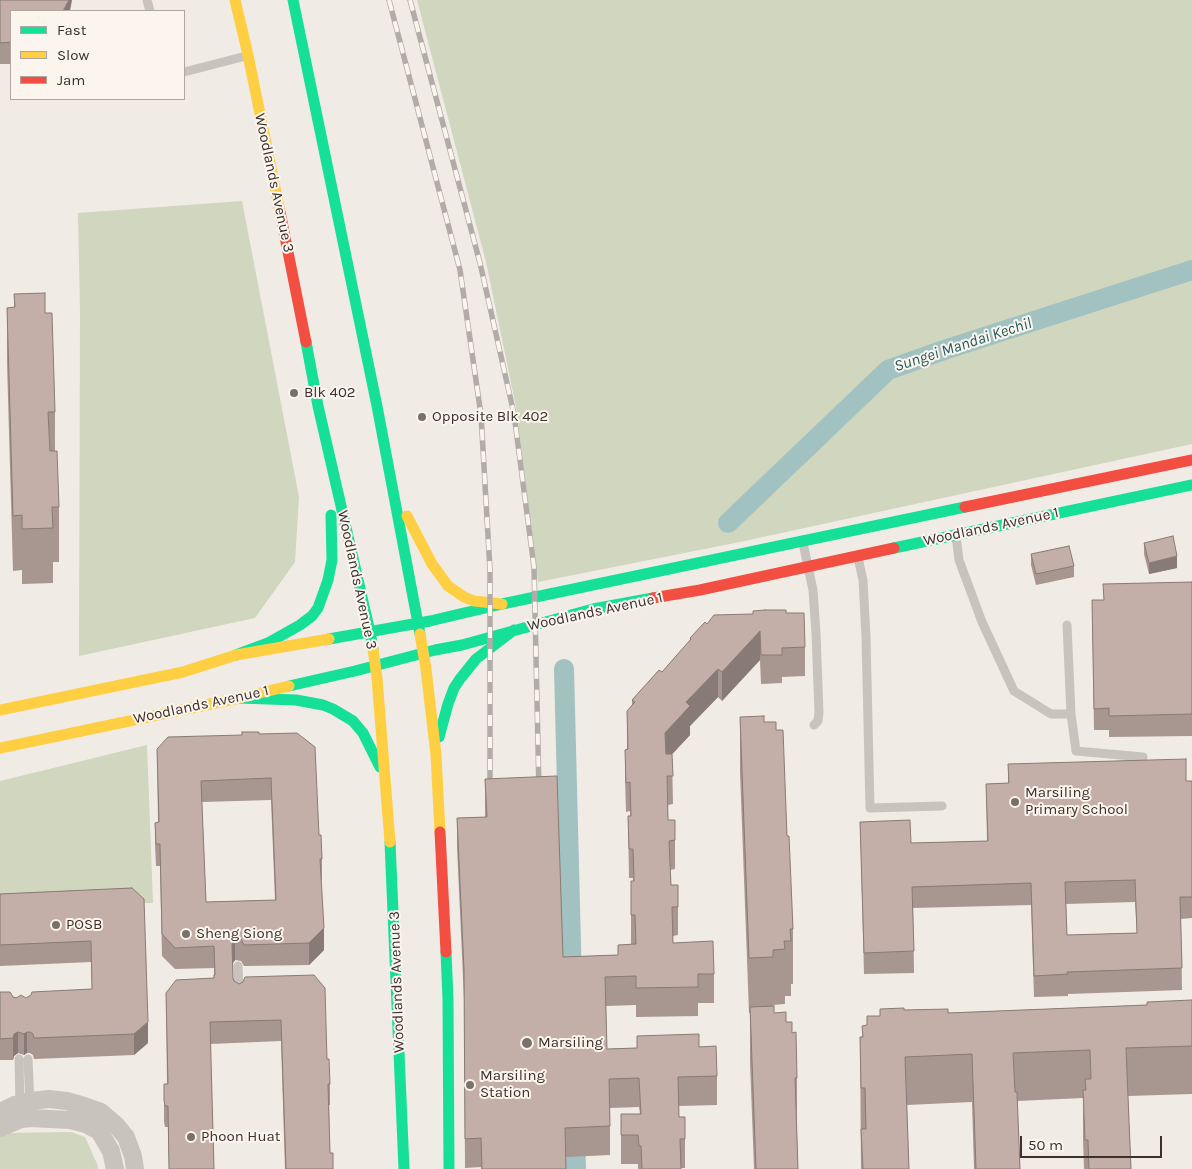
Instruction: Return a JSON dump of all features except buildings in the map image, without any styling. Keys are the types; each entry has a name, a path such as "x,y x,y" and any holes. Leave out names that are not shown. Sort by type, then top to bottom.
{"main road":[{"name":"Woodlands Avenue 3","path":"235,0 376,666 392,862 404,1169"},
{"path":"293,0 355,298 424,653 436,755 448,999 449,1169"},
{"path":"236,655 268,643 300,625 312,616 323,596 328,580 332,542 326,437"},
{"path":"386,453 410,523 442,578 454,591 464,597 474,601 502,604"},
{"name":"Woodlands Avenue 1","path":"0,710 184,672 236,655 418,623 1192,460"},
{"name":"Woodlands Avenue 1","path":"0,748 239,698 376,666 594,609 700,590 1192,485"},
{"path":"436,755 448,704 454,688 476,658 514,630"},
{"path":"239,698 277,698 308,702 323,705 343,714 353,721 363,733 385,780"}],"street":[{"path":"0,1128 26,1111 49,1100 68,1101 101,1112 116,1125 126,1137 133,1156 135,1169"},
{"path":"0,1112 26,1111 86,1124 99,1131 111,1151 115,1169"}],"lane":[{"path":"185,72 248,55"},
{"path":"956,534 962,569 982,622 1014,691 1051,714 1071,714"},
{"path":"802,542 813,590 816,633 820,713 818,721 814,725"},
{"path":"857,556 863,580 870,808 942,806"},
{"path":"1067,625 1071,714 1076,751 1143,757"},
{"path":"238,966 239,999"},
{"path":"23,1059 26,1111"}],"green space":[{"path":"417,0 1192,0 1192,444 740,542 538,582 516,407 486,262"},
{"path":"242,201 299,497 295,562 255,618 79,656 80,311 78,213"},
{"path":"147,745 153,903 0,906 0,781"},
{"path":"71,1132 85,1137 98,1169 0,1169 0,1135 2,1133"}],"waterway":[{"name":"Sungei Mandai Kechil","path":"728,523 888,370 1192,270"},
{"path":"564,669 572,984"},
{"path":"575,1128 576,1169"}],"railway":[{"path":"389,0 460,270 481,415 490,570 490,792"},
{"path":"410,0 480,263 514,414 534,567 539,791"}],"traffic: fast":[{"path":"293,0 377,406 420,634"},
{"path":"306,342 318,406 373,649"},
{"path":"894,548 1192,485"},
{"path":"329,639 430,621 502,604 965,507"},
{"path":"236,655 268,643 300,625 312,616 318,608 328,580 332,560 331,515"},
{"path":"289,686 462,645 593,609 653,598"},
{"path":"439,737 448,704 454,688 460,679 476,659 514,630"},
{"path":"239,698 296,700 323,705 333,709 353,721 363,733 380,767"},
{"path":"390,842 404,1169"},
{"path":"446,952 449,1169"}],"traffic: slow":[{"path":"235,0 280,212"},
{"path":"407,516 432,564 448,586 464,597 474,601 502,604"},
{"path":"420,634 436,755 440,832"},
{"path":"0,710 183,672 236,655 329,639"},
{"path":"373,649 390,842"},
{"path":"0,748 289,686"}],"traffic: jam":[{"path":"280,212 306,342"},
{"path":"965,507 1192,460"},
{"path":"653,598 700,590 894,548"},
{"path":"440,832 446,952"}],"place":[{"name":"Blk 402","path":"294,393"},
{"name":"Opposite Blk 402","path":"422,417"},
{"name":"Marsiling Primary School","path":"1015,802"},
{"name":"POSB","path":"56,925"},
{"name":"Sheng Siong","path":"186,934"},
{"name":"Marsiling","path":"527,1043"},
{"name":"Marsiling Station","path":"470,1085"},
{"name":"Phoon Huat","path":"191,1137"}]}
